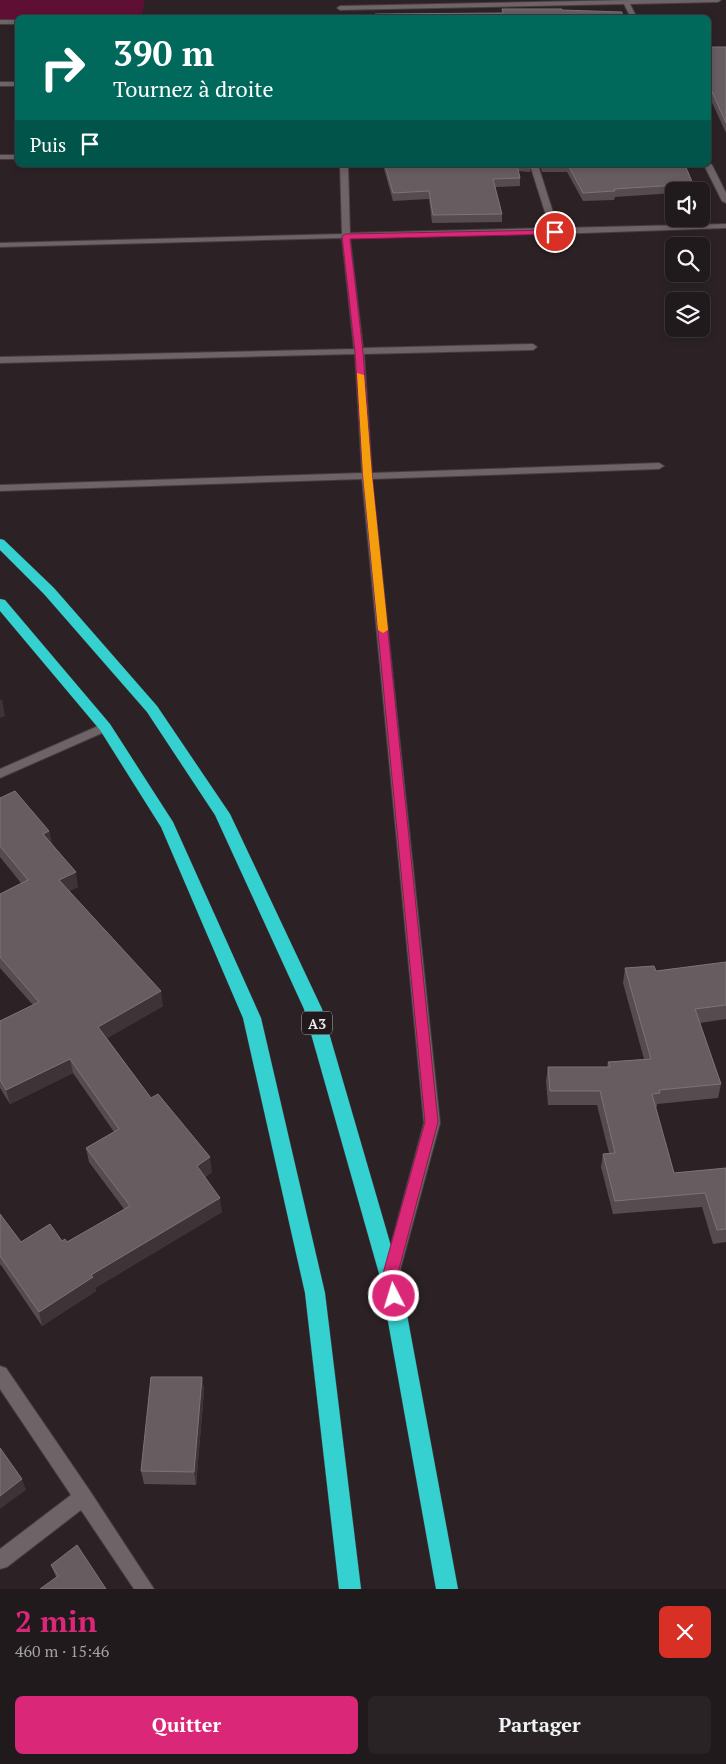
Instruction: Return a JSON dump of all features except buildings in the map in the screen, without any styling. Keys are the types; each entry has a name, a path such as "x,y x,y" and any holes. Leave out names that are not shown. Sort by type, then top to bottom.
{"highway":[{"name":"A3","path":"0,543 49,591 152,710 222,814 313,1009 390,1277 447,1589"},
{"path":"0,602 105,727 168,826 252,1018 315,1293 350,1589"}],"street":[{"path":"339,15 340,0"},
{"path":"340,8 484,7 662,0 718,0"},
{"path":"626,2 632,15"},
{"path":"0,22 15,22"},
{"path":"0,84 15,84"},
{"path":"0,157 15,157"},
{"path":"344,167 346,236 359,352 368,475 432,1122 390,1277"},
{"path":"535,167 555,232"},
{"path":"709,167 726,201"},
{"path":"0,245 555,232 726,226"},
{"path":"0,360 533,348"},
{"path":"0,488 659,466"},
{"path":"0,774 105,727"},
{"path":"0,1374 145,1589"},
{"path":"0,1560 84,1497"}],"shaded area":[{"path":"0,0 145,0 141,15 15,15 15,19 0,20"}],"slow traffic":[{"path":"360,375 383,630"}],"route":[{"path":"394,1296 390,1277 432,1122 368,475 359,352 346,236 555,232"}]}
